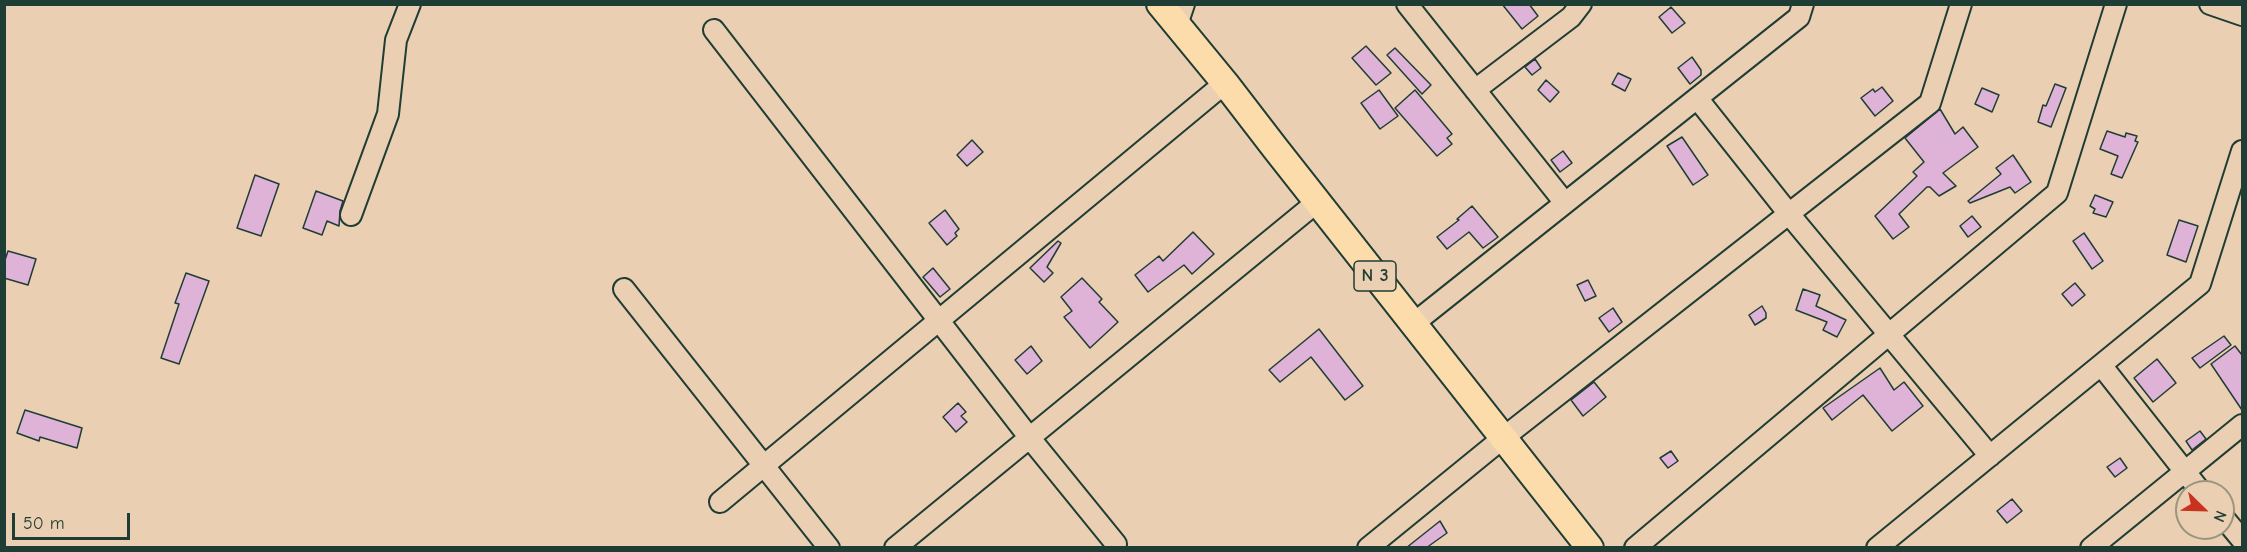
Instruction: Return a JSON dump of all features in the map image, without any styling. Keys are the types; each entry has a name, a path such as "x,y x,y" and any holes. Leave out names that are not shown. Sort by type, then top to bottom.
{"main road":[{"name":"N 3","path":"1160,4 1180,15 1226,83 1317,202 1590,548"}],"street":[{"path":"351,214 388,114 396,40 410,4"},
{"path":"1407,4 1565,203"},
{"path":"1475,90 1571,17 1581,4"},
{"path":"1413,324 1799,17 1803,4"},
{"path":"1368,548 1503,438 1930,103 1961,4"},
{"path":"1635,548 2057,193 2116,4"},
{"path":"2210,4 2242,15"},
{"path":"714,30 1029,437 1116,544"},
{"path":"720,502 1226,83"},
{"path":"1697,98 1789,214 1990,456"},
{"path":"1877,548 2200,284 2242,151"},
{"path":"895,548 1317,202"},
{"path":"624,289 829,548"},
{"path":"2101,365 2191,480"},
{"path":"2091,548 2242,425"}],"building":[{"path":"1502,4 1529,4 1538,16 1522,29"},
{"path":"1671,7 1685,23 1672,33 1659,17"},
{"path":"1366,46 1391,73 1376,85 1352,58"},
{"path":"1395,48 1431,85 1422,94 1387,55"},
{"path":"1692,57 1701,70 1701,75 1690,84 1678,68"},
{"path":"1535,59 1541,68 1532,75 1525,67"},
{"path":"1618,73 1631,79 1625,91 1612,84"},
{"path":"1546,80 1559,92 1550,102 1538,90"},
{"path":"2055,84 2066,88 2051,127 2038,122 2043,105 2046,106"},
{"path":"1882,87 1893,101 1875,116 1861,98 1873,89 1875,92"},
{"path":"1982,88 1999,95 1992,112 1975,104"},
{"path":"1379,90 1398,116 1380,129 1361,103"},
{"path":"1415,90 1452,134 1447,138 1452,144 1437,156 1395,108"},
{"path":"1940,109 1955,134 1963,127 1978,147 1943,173 1956,186 1939,196 1927,187 1899,214 1909,227 1893,239 1875,216 1917,176 1913,172 1924,162 1905,138"},
{"path":"2107,131 2125,137 2126,133 2137,136 2135,141 2138,142 2122,178 2111,174 2118,156 2100,149"},
{"path":"1682,137 1708,175 1693,185 1667,146"},
{"path":"972,140 983,152 967,166 957,155"},
{"path":"1563,151 1572,163 1560,172 1551,160"},
{"path":"2013,155 2031,182 2015,193 2010,187 1970,203 1968,201 2001,174 1996,168"},
{"path":"255,175 279,184 261,236 237,228"},
{"path":"316,191 343,201 339,226 327,221 322,235 303,228"},
{"path":"2095,195 2113,202 2106,217 2093,213 2095,209 2090,206"},
{"path":"1472,206 1498,237 1483,248 1469,232 1447,249 1437,237 1459,220 1457,219"},
{"path":"945,210 959,229 955,233 957,236 947,245 929,223"},
{"path":"1972,216 1981,227 1968,237 1960,226"},
{"path":"2179,220 2198,226 2186,262 2167,255"},
{"path":"1193,232 1214,254 1192,274 1184,265 1148,292 1135,275 1159,256 1163,261"},
{"path":"2084,233 2103,261 2092,269 2073,241"},
{"path":"1058,241 1061,243 1047,267 1053,273 1044,282 1030,268"},
{"path":"8,251 36,259 28,285 4,278 4,263"},
{"path":"933,268 950,289 940,297 923,277"},
{"path":"186,273 209,281 179,364 161,358 179,304 175,303"},
{"path":"1082,278 1102,299 1099,302 1118,322 1090,348 1064,317 1072,311 1061,297"},
{"path":"1588,280 1596,296 1585,301 1577,285"},
{"path":"2075,283 2085,295 2072,306 2062,294"},
{"path":"1803,289 1820,295 1816,306 1846,320 1837,337 1823,330 1827,322 1796,310"},
{"path":"1762,306 1766,318 1755,325 1749,315"},
{"path":"1613,308 1622,322 1609,332 1599,318"},
{"path":"1319,329 1363,386 1345,400 1311,357 1280,382 1269,370"},
{"path":"2224,336 2231,345 2200,368 2192,358"},
{"path":"1031,346 1042,361 1027,374 1015,360"},
{"path":"2235,346 2242,355 2242,410 2211,364"},
{"path":"2157,359 2176,383 2153,402 2134,378"},
{"path":"1880,368 1894,390 1904,382 1923,406 1892,431 1863,395 1832,420 1823,408"},
{"path":"1594,382 1606,397 1583,416 1571,400"},
{"path":"958,403 966,412 961,416 967,422 956,432 943,417"},
{"path":"25,410 82,428 77,448 40,437 39,441 17,433"},
{"path":"2200,431 2206,439 2192,450 2186,441"},
{"path":"1671,451 1678,461 1668,468 1660,458"},
{"path":"2120,458 2127,468 2115,477 2107,467"},
{"path":"2012,499 2022,511 2007,523 1997,511"},
{"path":"1440,521 1447,533 1426,548 1406,548"}]}
